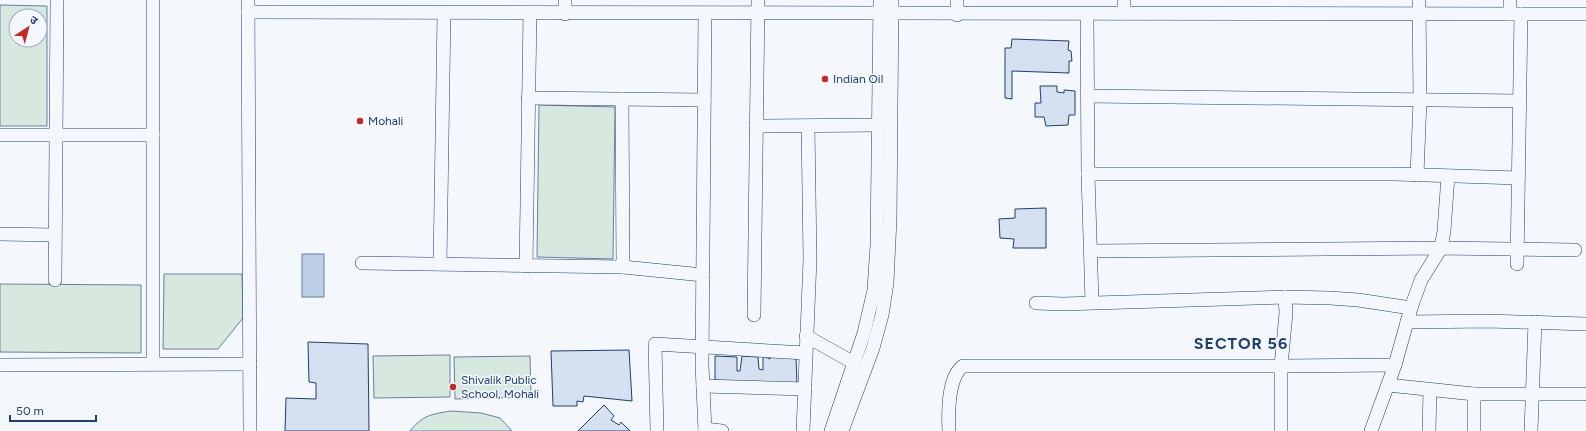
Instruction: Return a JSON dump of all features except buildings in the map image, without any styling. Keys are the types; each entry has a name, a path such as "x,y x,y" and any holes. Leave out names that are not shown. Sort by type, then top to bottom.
{"street":[{"path":"55,280 57,0"},
{"path":"153,364 154,0"},
{"path":"565,0 565,14"},
{"path":"754,315 758,0"},
{"path":"842,431 877,337 888,283 890,219 886,15 880,0"},
{"path":"831,431 870,310 876,276 878,125 886,15 892,0"},
{"path":"957,0 957,14"},
{"path":"1124,0 1124,13"},
{"path":"1417,175 1420,100 1419,0"},
{"path":"1510,0 1515,14 1519,101 1517,264"},
{"path":"250,431 248,6 444,13 477,7 530,13 565,14 1586,14"},
{"path":"440,264 444,13"},
{"path":"526,266 530,13"},
{"path":"705,14 703,386 705,430 722,431"},
{"path":"1087,14 1088,174 1092,302"},
{"path":"1088,96 1519,101"},
{"path":"528,98 704,100"},
{"path":"622,99 623,267"},
{"path":"756,126 878,125"},
{"path":"803,431 810,259 808,126"},
{"path":"0,135 153,135"},
{"path":"1088,174 1417,175 1518,178"},
{"path":"1371,431 1395,365 1411,308 1421,280 1441,248 1444,231 1448,176"},
{"path":"0,234 56,235"},
{"path":"1091,251 1441,248 1575,250"},
{"path":"362,263 623,267 703,275"},
{"path":"1036,303 1063,304 1285,297 1344,299 1411,308"},
{"path":"1281,431 1281,366 1286,313 1285,297"},
{"path":"1407,322 1465,321 1586,324"},
{"path":"1531,431 1535,322"},
{"path":"806,336 854,363"},
{"path":"657,431 655,344 806,353"},
{"path":"0,365 250,364"},
{"path":"949,431 951,386 958,370 963,366 1395,365"},
{"path":"1388,385 1474,394 1584,394"},
{"path":"703,386 805,389"},
{"path":"1429,431 1430,390"},
{"path":"1474,394 1474,431"}],"shaded area":[{"path":"0,5 47,6 47,8 8,8 8,48 47,48 47,126 0,126"},
{"path":"539,105 615,107 613,259 537,257"},
{"path":"164,274 242,274 243,318 218,349 163,349"},
{"path":"0,284 141,285 141,353 0,352"},
{"path":"450,355 450,397 374,398 373,356"},
{"path":"530,356 531,397 455,399 454,357"},
{"path":"451,411 481,413 500,418 512,431 410,431 428,416"}],"water":[{"path":"302,254 324,254 324,297 302,297"}],"place":[{"name":"Indian Oil","path":"825,79"},
{"name":"Mohali","path":"360,121"},
{"name":"Shivalik Public School, Mohali","path":"453,387"}],"district":[{"name":"SECTOR 56","path":"1241,343"}]}
